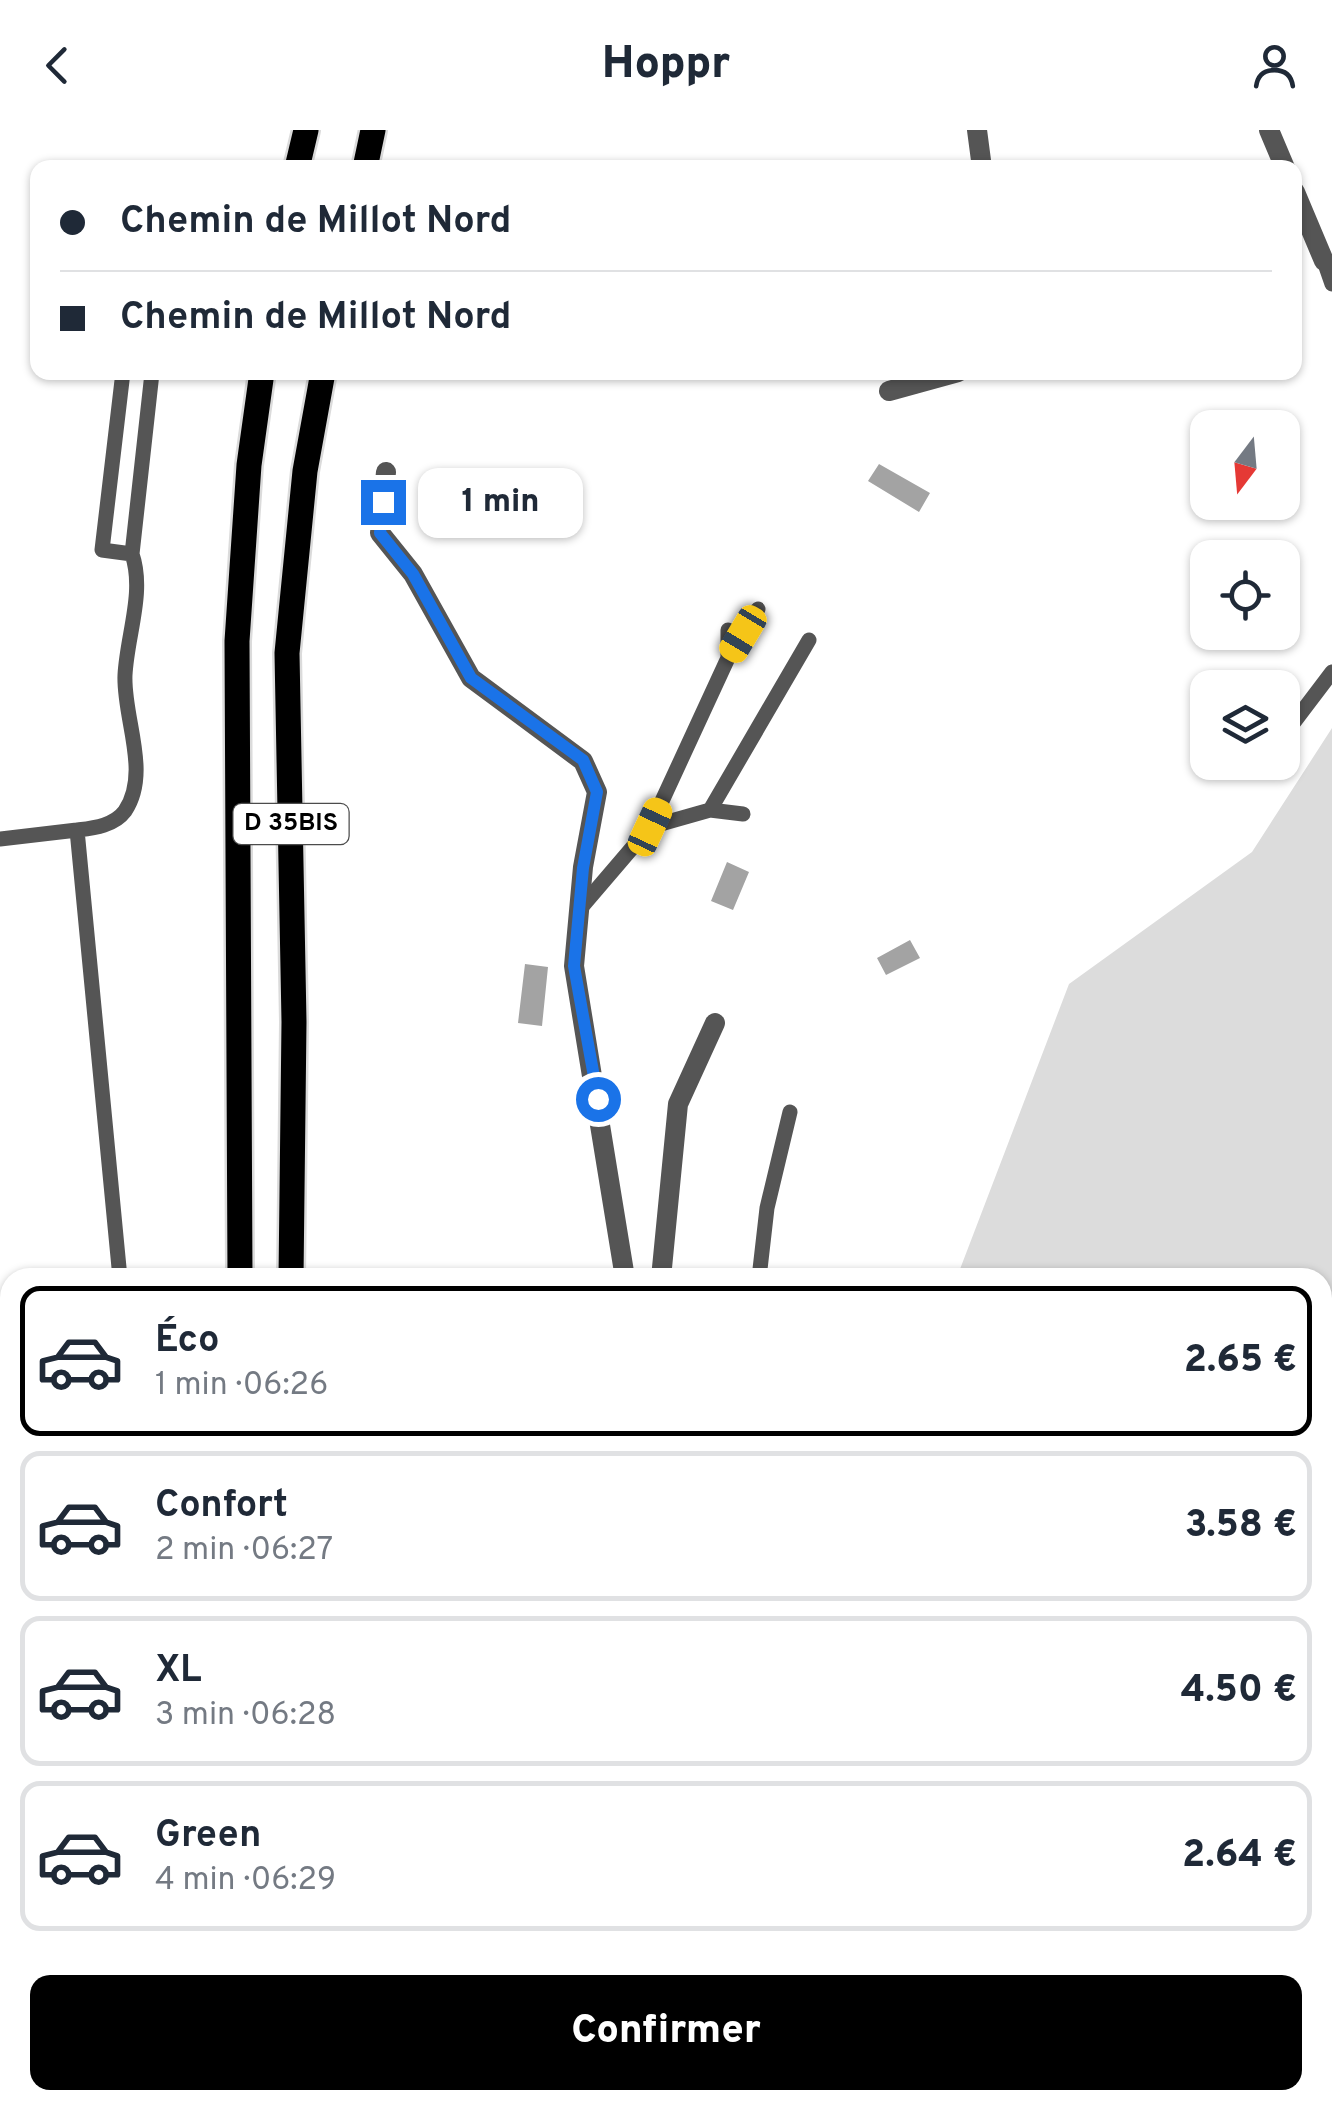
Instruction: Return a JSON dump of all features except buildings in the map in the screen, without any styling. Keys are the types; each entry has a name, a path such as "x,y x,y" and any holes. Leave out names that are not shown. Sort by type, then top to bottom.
{"main road":[{"path":"299,160 306,130"},
{"path":"367,160 373,130"},
{"name":"D 35BIS","path":"240,1268 237,641 250,465 261,380"},
{"name":"D 35BIS","path":"291,1268 294,1022 287,653 305,471 322,380"}],"street":[{"path":"977,130 981,160"},
{"path":"1269,130 1282,160"},
{"path":"1302,209 1324,261"},
{"path":"889,392 930,380"},
{"path":"386,472 380,533 413,574 471,678 583,760 597,792 583,868 574,966 623,1268"},
{"path":"663,1268 678,1104 715,1023"}],"lane":[{"path":"1324,261 1332,284"},
{"path":"122,380 102,550 132,554"},
{"path":"0,838 104,827 124,811 138,769 125,680 139,574 132,554 151,380"},
{"path":"580,910 650,827 728,658 758,608"},
{"path":"728,630 728,658"},
{"path":"710,810 809,640"},
{"path":"1300,714 1332,672"},
{"path":"650,827 710,810 743,814"},
{"path":"76,830 119,1268"},
{"path":"760,1268 767,1208 790,1112"}],"shaded area":[{"path":"879,464 930,493 919,512 868,481"},
{"path":"1332,728 1332,1268 960,1268 1069,984 1252,852"},
{"path":"727,862 749,872 733,910 711,901"},
{"path":"910,940 920,958 886,975 877,958"},
{"path":"525,964 548,967 542,1026 518,1023"}],"route":[{"path":"383,502 380,533 413,574 471,678 583,760 597,792 583,868 574,966 598,1099"}]}
